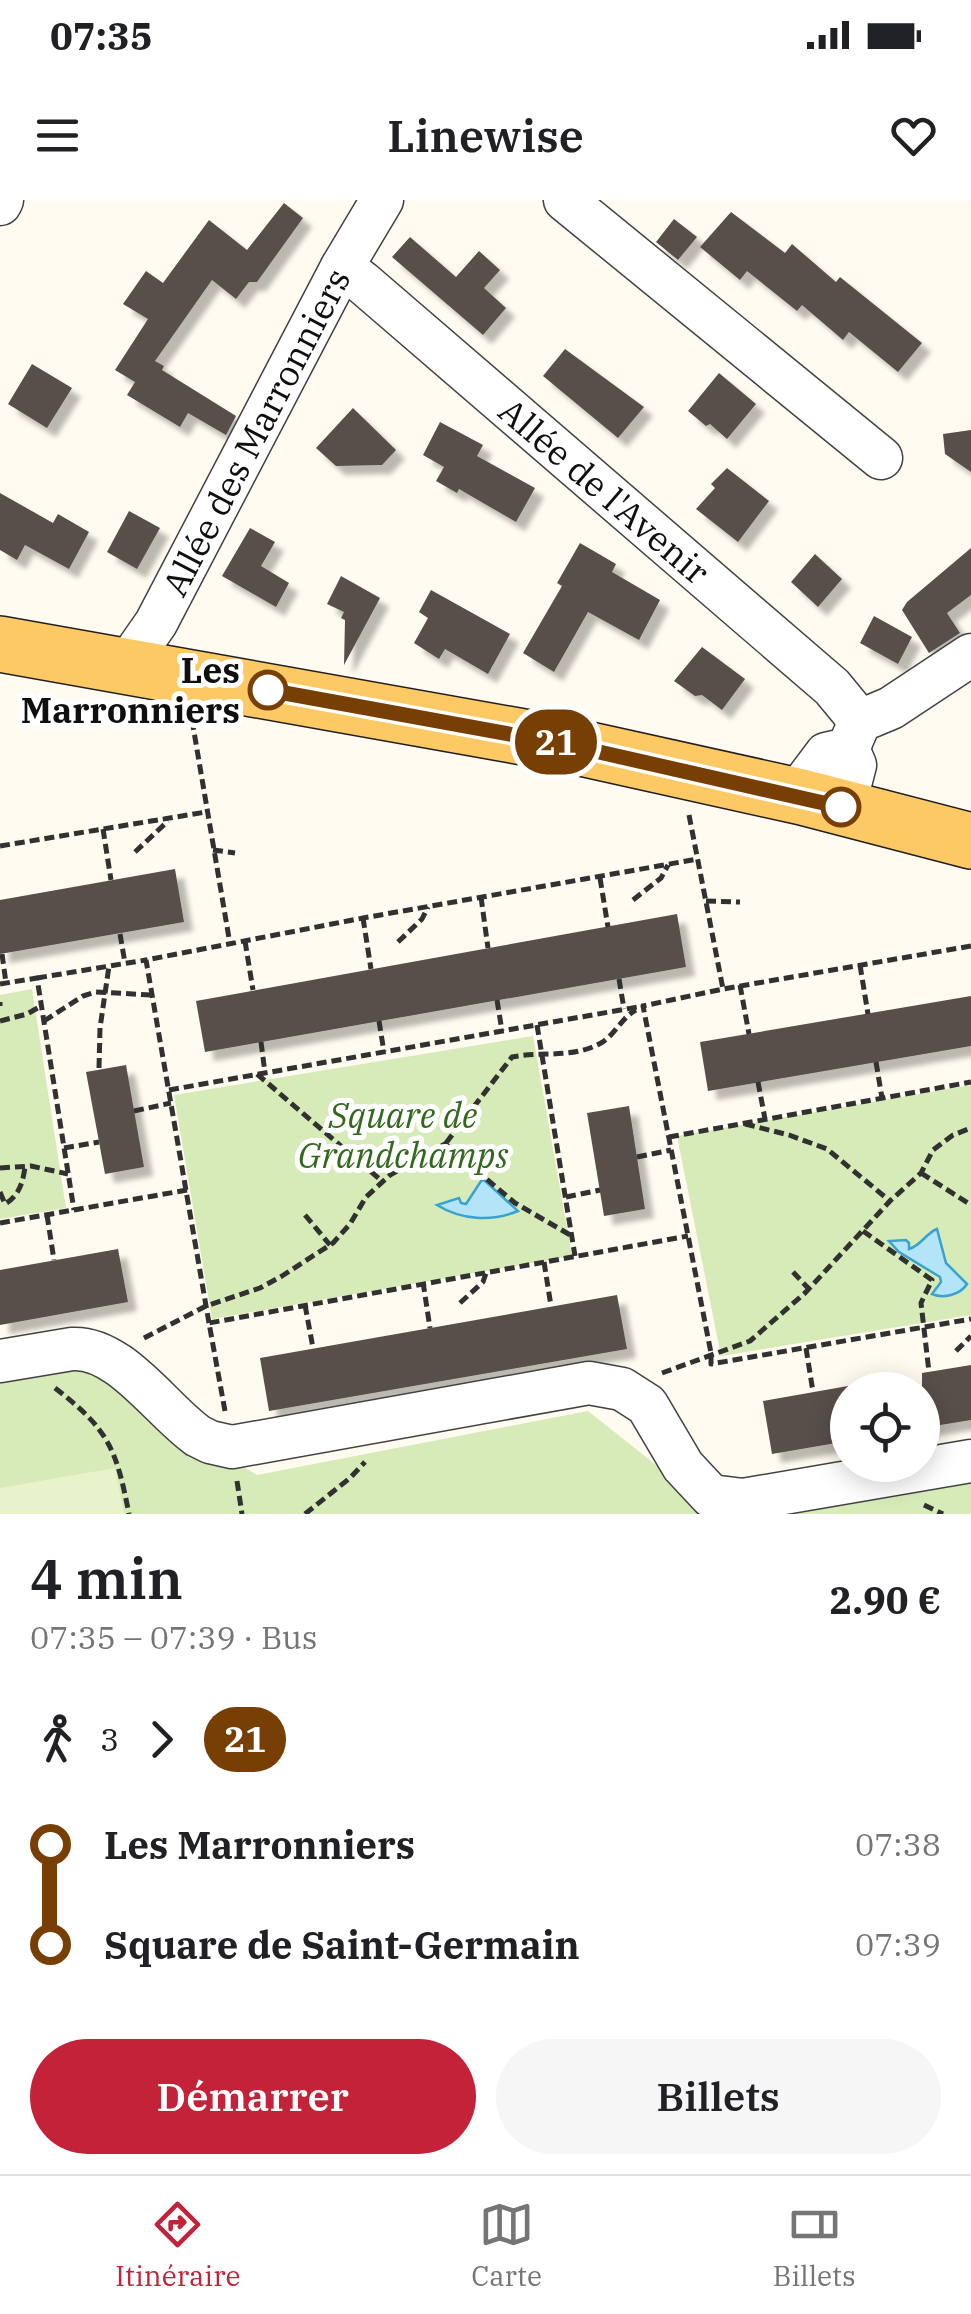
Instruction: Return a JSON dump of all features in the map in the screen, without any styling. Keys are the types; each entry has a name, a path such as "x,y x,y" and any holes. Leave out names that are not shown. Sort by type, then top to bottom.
{"main road":[{"path":"0,644 564,744 971,841"}],"street":[{"name":"Allée des Marronniers","path":"126,666 156,623 342,267 382,200"},
{"path":"565,200 882,458"},
{"name":"Allée de l'Avenir","path":"342,267 832,687 854,735"},
{"path":"823,803 804,782 826,754 971,655"},
{"path":"8,1360 82,1348 104,1355 198,1436 232,1447 589,1383 622,1389 646,1405 682,1466 711,1496 743,1500 971,1461"}],"path":[{"path":"185,675 230,944"},
{"path":"678,769 722,988"},
{"path":"0,846 206,812"},
{"path":"135,852 170,819"},
{"path":"103,829 111,880"},
{"path":"214,850 234,853"},
{"path":"2,954 3,983 698,859"},
{"path":"632,900 661,878 668,865"},
{"path":"600,878 608,926"},
{"path":"481,897 488,948"},
{"path":"706,901 740,902"},
{"path":"398,942 428,908"},
{"path":"363,918 371,969"},
{"path":"120,934 126,963"},
{"path":"246,941 253,990"},
{"path":"170,1090 971,946"},
{"path":"146,960 232,1447"},
{"path":"860,965 868,1014"},
{"path":"99,1068 109,966"},
{"path":"37,978 74,1210"},
{"path":"619,979 624,1009"},
{"path":"740,986 749,1034"},
{"path":"44,1021 96,992 152,996"},
{"path":"497,1000 502,1031"},
{"path":"0,1021 42,1006"},
{"path":"104,1355 206,1306 260,1288 330,1244 350,1224 366,1197 390,1175 445,1144 512,1057 562,1055 594,1046 617,1031 628,1014 643,1006"},
{"path":"643,1006 711,1364 971,1319"},
{"path":"379,1021 384,1052"},
{"path":"537,1025 576,1256"},
{"path":"261,1074 262,1042"},
{"path":"876,1062 882,1098"},
{"path":"261,1074 383,1182"},
{"path":"758,1082 765,1120"},
{"path":"669,1137 971,1082"},
{"path":"134,1112 172,1104"},
{"path":"742,1124 826,1149 890,1200"},
{"path":"711,1353 750,1341 792,1307 890,1200 921,1172 932,1150 971,1128"},
{"path":"64,1148 99,1142"},
{"path":"445,1144 515,1203 572,1236"},
{"path":"637,1157 671,1150"},
{"path":"0,1192 6,1204 15,1197 25,1166"},
{"path":"0,1168 49,1168 68,1174"},
{"path":"921,1172 971,1206"},
{"path":"0,1223 187,1190"},
{"path":"566,1197 600,1190"},
{"path":"47,1215 54,1260"},
{"path":"305,1215 330,1244"},
{"path":"864,1231 932,1280 921,1303 929,1372"},
{"path":"209,1323 688,1236"},
{"path":"544,1262 551,1306"},
{"path":"460,1303 484,1282 487,1270"},
{"path":"794,1272 809,1289"},
{"path":"424,1282 430,1328"},
{"path":"304,1304 313,1348"},
{"path":"956,1351 971,1336"},
{"path":"806,1348 813,1392"},
{"path":"8,1360 82,1409 108,1439 120,1468 129,1514"},
{"path":"305,1514 350,1478 409,1416"}],"green space":[{"path":"32,989 66,1208 0,1219 0,995"},
{"name":"Square de Grandchamps","path":"533,1036 572,1256 212,1319 174,1095"},
{"path":"971,1085 971,1315 721,1356 677,1136"},
{"path":"83,1369 257,1475 588,1411 718,1514 0,1514 0,1378"},
{"path":"115,1468 124,1514 0,1514 0,1488"},
{"path":"971,1483 971,1514 781,1514"}],"water":[{"path":"484,1180 518,1211 477,1218 437,1205 459,1198 466,1204"},
{"path":"937,1229 946,1263 967,1284 946,1296 932,1294 941,1282 940,1277 899,1252 889,1241 906,1240 909,1249"}],"building":[{"path":"284,203 303,218 257,282 249,282 236,299 212,280 155,361 164,366 162,370 236,416 226,435 188,413 180,427 127,395 135,382 115,370 148,319 123,304 146,271 163,283 209,220 247,250"},
{"path":"731,212 785,253 792,244 836,282 840,277 922,343 898,372 849,332 843,340 802,305 797,311 747,271 740,280 700,247"},
{"path":"674,219 697,237 678,260 656,242"},
{"path":"410,237 456,277 479,251 500,270 484,288 506,308 483,335 392,257"},
{"path":"565,349 644,407 618,438 543,376"},
{"path":"32,364 72,388 47,428 8,404"},
{"path":"719,373 756,404 727,439 688,411"},
{"path":"353,408 396,450 382,465 336,466 316,448"},
{"path":"440,422 483,445 477,456 535,488 516,522 459,489 457,493 436,481 444,467 423,455"},
{"path":"971,430 971,472 945,454 943,434"},
{"path":"727,468 769,501 738,542 696,509 715,488 711,484"},
{"path":"0,493 53,523 58,514 89,532 69,569 25,545 17,560 0,550"},
{"path":"129,511 160,528 137,569 107,552"},
{"path":"250,528 275,542 261,566 289,583 276,607 222,576"},
{"path":"580,543 616,564 612,572 660,600 639,640 588,612 554,672 523,653 562,586 557,583"},
{"path":"971,548 971,595 947,613 960,633 929,653 902,610"},
{"path":"815,554 842,579 818,607 791,582"},
{"path":"341,576 380,598 344,665 344,612 327,604"},
{"path":"431,590 510,634 488,674 445,649 439,659 414,643 428,618 419,612"},
{"path":"874,616 912,637 898,664 860,643"},
{"path":"702,647 745,679 722,710 674,681"},
{"path":"175,869 184,922 0,954 0,900"},
{"path":"677,914 686,967 205,1052 196,1001"},
{"path":"971,996 971,1046 708,1091 700,1042"},
{"path":"126,1065 144,1167 105,1174 86,1072"},
{"path":"629,1106 645,1209 604,1216 587,1113"},
{"path":"118,1249 128,1302 0,1325 0,1270"},
{"path":"617,1295 627,1349 269,1411 260,1358"},
{"path":"971,1365 971,1420 940,1425 940,1372 928,1372"},
{"path":"830,1389 830,1444 772,1454 763,1401"}],"bus line":[{"name":"21","path":"268,690 564,744 841,807"}],"place":[{"name":"Les Marronniers","path":"268,690"}]}
